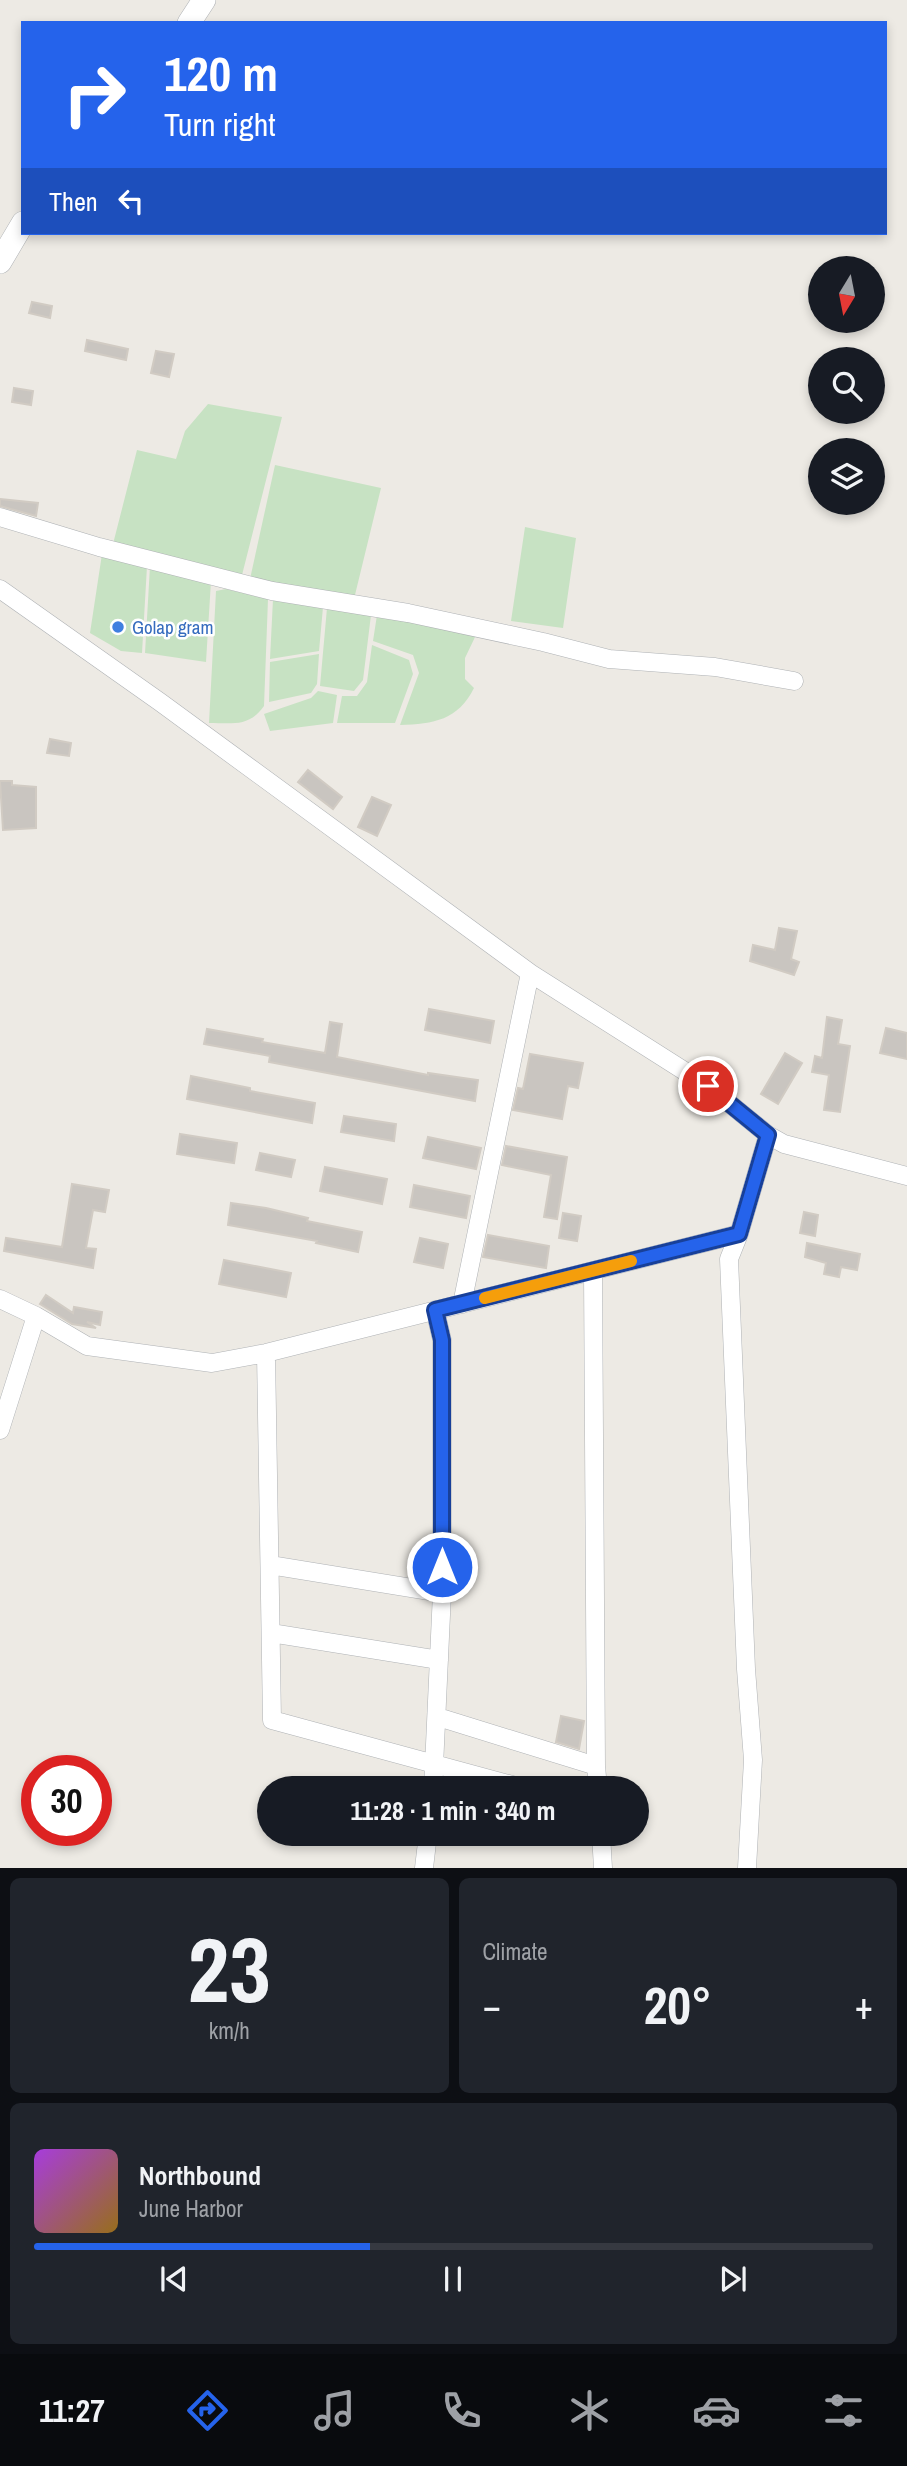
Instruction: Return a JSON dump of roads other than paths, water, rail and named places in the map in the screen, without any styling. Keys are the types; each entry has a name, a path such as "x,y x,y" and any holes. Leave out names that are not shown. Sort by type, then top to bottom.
{"street":[{"path":"190,21 204,0"},
{"path":"0,262 21,226"},
{"path":"0,517 99,547 272,591 408,613 609,659 715,667 794,681"},
{"path":"0,589 160,702 530,974 708,1086 768,1135 784,1144 907,1176"},
{"path":"462,1304 530,974"},
{"path":"747,1867 752,1760 729,1259 768,1135"},
{"path":"0,1299 37,1316 87,1346 212,1363 266,1353 739,1234"},
{"path":"593,1271 597,1776"},
{"path":"435,1310 442,1340 442,1593 435,1776"},
{"path":"0,1430 37,1316"},
{"path":"266,1353 272,1720 476,1776"},
{"path":"270,1566 442,1593"},
{"path":"271,1633 439,1660"},
{"path":"438,1717 596,1766"},
{"path":"424,1867 427,1846"},
{"path":"602,1846 603,1867"}],"place":[{"name":"Golap gram","path":"118,627"}]}
